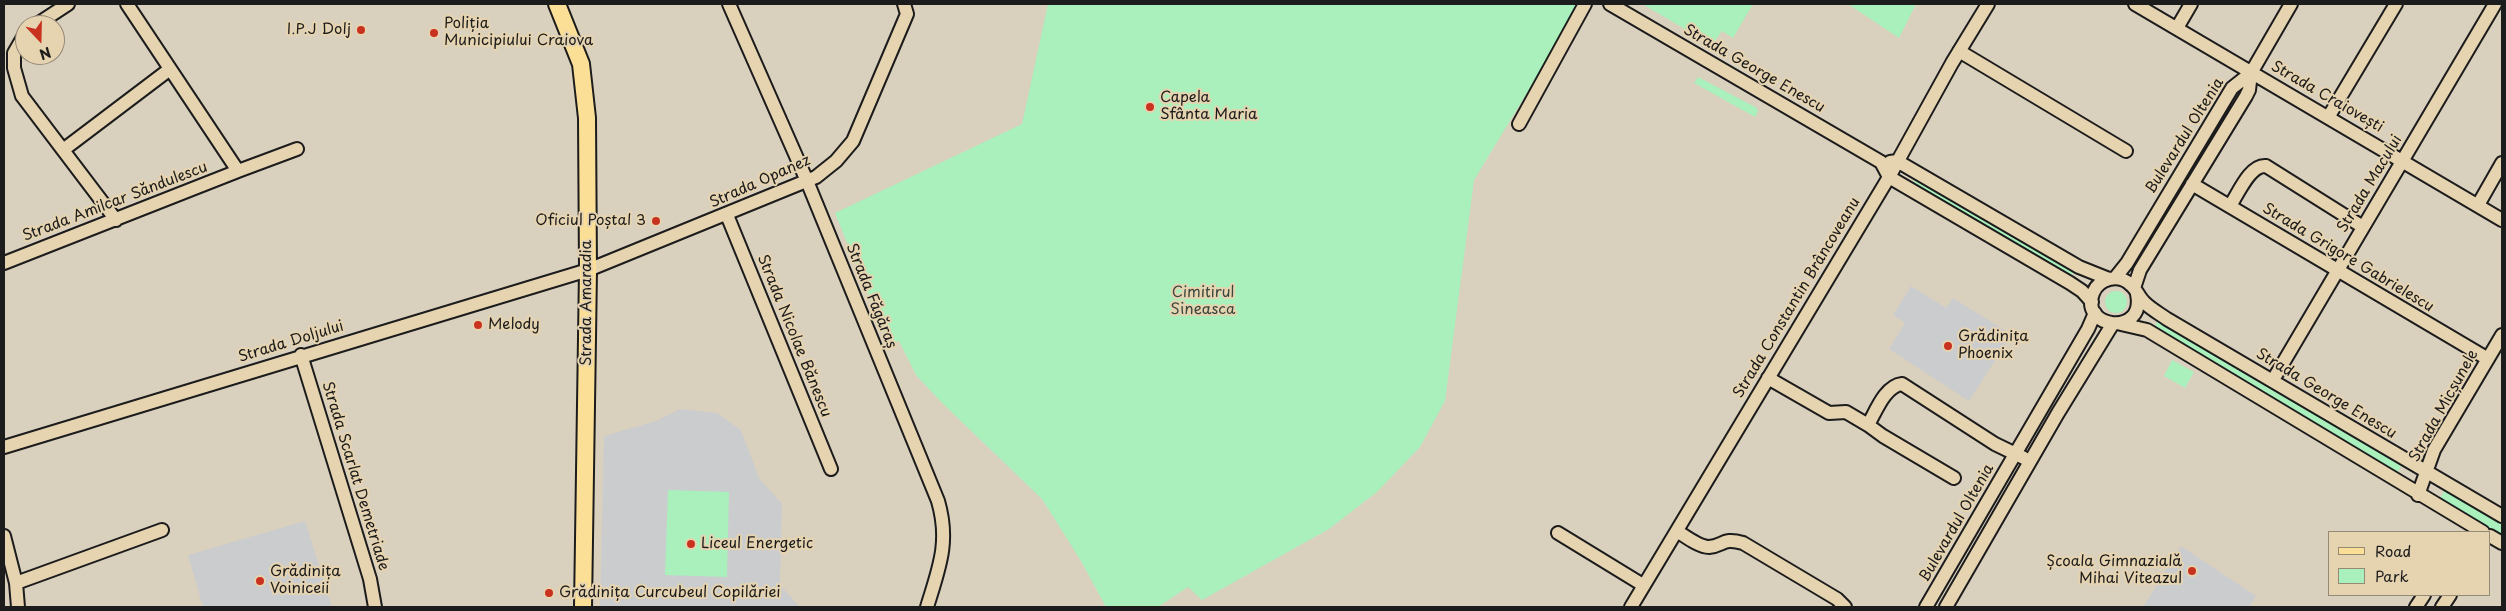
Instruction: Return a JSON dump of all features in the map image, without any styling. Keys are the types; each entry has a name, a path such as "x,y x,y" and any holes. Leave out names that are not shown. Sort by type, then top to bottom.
{"main road":[{"name":"Strada Amaradia","path":"557,4 576,51 584,80 587,118 588,270 583,607"}],"street":[{"path":"51,15 68,4"},
{"name":"Strada Amilcar Săndulescu","path":"127,4 238,171"},
{"name":"Strada Făgăraș","path":"729,4 807,181 942,516 945,542 926,607"},
{"path":"1519,124 1585,4"},
{"name":"Strada George Enescu","path":"1610,4 1882,163"},
{"name":"Strada Constantin Brâncoveanu","path":"1631,607 1889,177 1959,51 1988,4"},
{"name":"Strada Craiovești","path":"2135,4 2251,73 2330,116 2502,220"},
{"path":"2177,28 2191,4"},
{"path":"2251,73 2291,4"},
{"path":"2330,116 2396,4"},
{"name":"Strada Macului","path":"2273,380 2495,4"},
{"name":"Strada Opanez","path":"588,270 807,181 816,177 836,161 853,141 906,9"},
{"path":"15,51 14,68 22,96 116,220"},
{"path":"1959,51 2126,151"},
{"path":"63,150 170,69"},
{"name":"Bulevardul Oltenia","path":"2135,291 2140,270 2246,96 2249,90 2251,73"},
{"name":"Bulevardul Oltenia","path":"2112,279 2127,263 2236,82 2251,73"},
{"name":"Strada Amilcar Săndulescu","path":"4,264 297,149"},
{"path":"1946,607 2030,460 2117,324 2134,314 2138,305 2135,291 2126,281 2112,279 2079,267 1897,161 1882,163 1889,177 2082,291 2101,320 2117,324 2147,330 2418,494 2463,528 2478,531"},
{"path":"2478,205 2502,163"},
{"path":"2230,206 2252,171 2258,166 2266,166 2363,227"},
{"name":"Strada Grigore Gabrielescu","path":"2192,184 2488,359"},
{"name":"Strada Nicolae Bănescu","path":"727,215 831,469"},
{"name":"Strada Doljului","path":"4,447 301,355 588,270"},
{"path":"2093,307 2096,288 2112,279"},
{"name":"Strada George Enescu","path":"2135,291 2146,305 2167,319 2502,516"},
{"name":"Bulevardul Oltenia","path":"1926,607 2088,329 2093,307"},
{"name":"Strada Micșunele","path":"2418,494 2434,450 2502,335"},
{"name":"Strada Scarlat Demetriade","path":"301,355 370,580 375,607"},
{"path":"1768,378 1829,413 1846,412 1954,478"},
{"path":"1868,424 1888,392 1895,385 1902,384 2015,455 2030,460"},
{"path":"16,583 162,530"},
{"path":"1677,531 1704,546 1710,547 1731,539 1742,543 1837,599 1844,607"},
{"path":"1558,533 1643,586"},
{"path":"4,536 16,583 18,607"},
{"path":"2491,537 2502,543"},
{"path":"2416,607 2423,596"},
{"path":"2442,607 2449,596"}],"shaded area":[{"name":"Grădinița Phoenix","path":"1911,286 1946,308 1953,298 2004,330 2007,335 2007,342 1969,401 1889,349 1905,323 1893,315"},
{"name":"Liceul Energetic","path":"680,409 717,413 741,430 759,478 782,504 780,585 800,607 600,607 604,436 656,421"},
{"name":"Grădinița Voiniceii","path":"305,521 332,607 203,607 188,555"},
{"name":"Școala Gimnazială Mihai Viteazul","path":"2181,546 2256,596 2249,607 2143,607"}],"green space":[{"name":"Cimitirul Sineasca","path":"1048,4 1575,4 1579,7 1474,180 1445,401 1420,447 1377,492 1329,529 1202,600 1188,587 1158,607 1106,607 1081,561 1042,499 941,402 916,375 899,341 888,344 835,213 1022,124"},
{"path":"1753,4 1733,38 1722,31 1712,45 1644,5"},
{"path":"1848,4 1916,4 1899,38"},
{"path":"1698,77 1757,108 1758,111 1755,117 1694,83"},
{"path":"1917,175 2076,268 2069,281 1911,187"},
{"path":"2116,291 2124,294 2127,302 2124,310 2116,313 2108,310 2105,302 2108,294"},
{"path":"2159,318 2403,463 2395,477 2153,330"},
{"path":"2172,360 2194,372 2185,388 2164,376"},
{"path":"2446,487 2502,520 2502,538 2491,531 2439,501"},
{"path":"668,490 729,492 727,577 665,575"}],"place":[{"name":"I.P.J Dolj","path":"361,30"},
{"name":"Poliția Municipiului Craiova","path":"434,33"},
{"name":"Capela Sfânta Maria","path":"1150,107"},
{"name":"Oficiul Poștal 3","path":"656,221"},
{"name":"Melody","path":"478,325"},
{"name":"Grădinița Phoenix","path":"1948,346"},
{"name":"Liceul Energetic","path":"691,544"},
{"name":"Școala Gimnazială Mihai Viteazul","path":"2192,571"},
{"name":"Grădinița Voiniceii","path":"260,581"},
{"name":"Grădinița Curcubeul Copilăriei","path":"549,593"}]}
